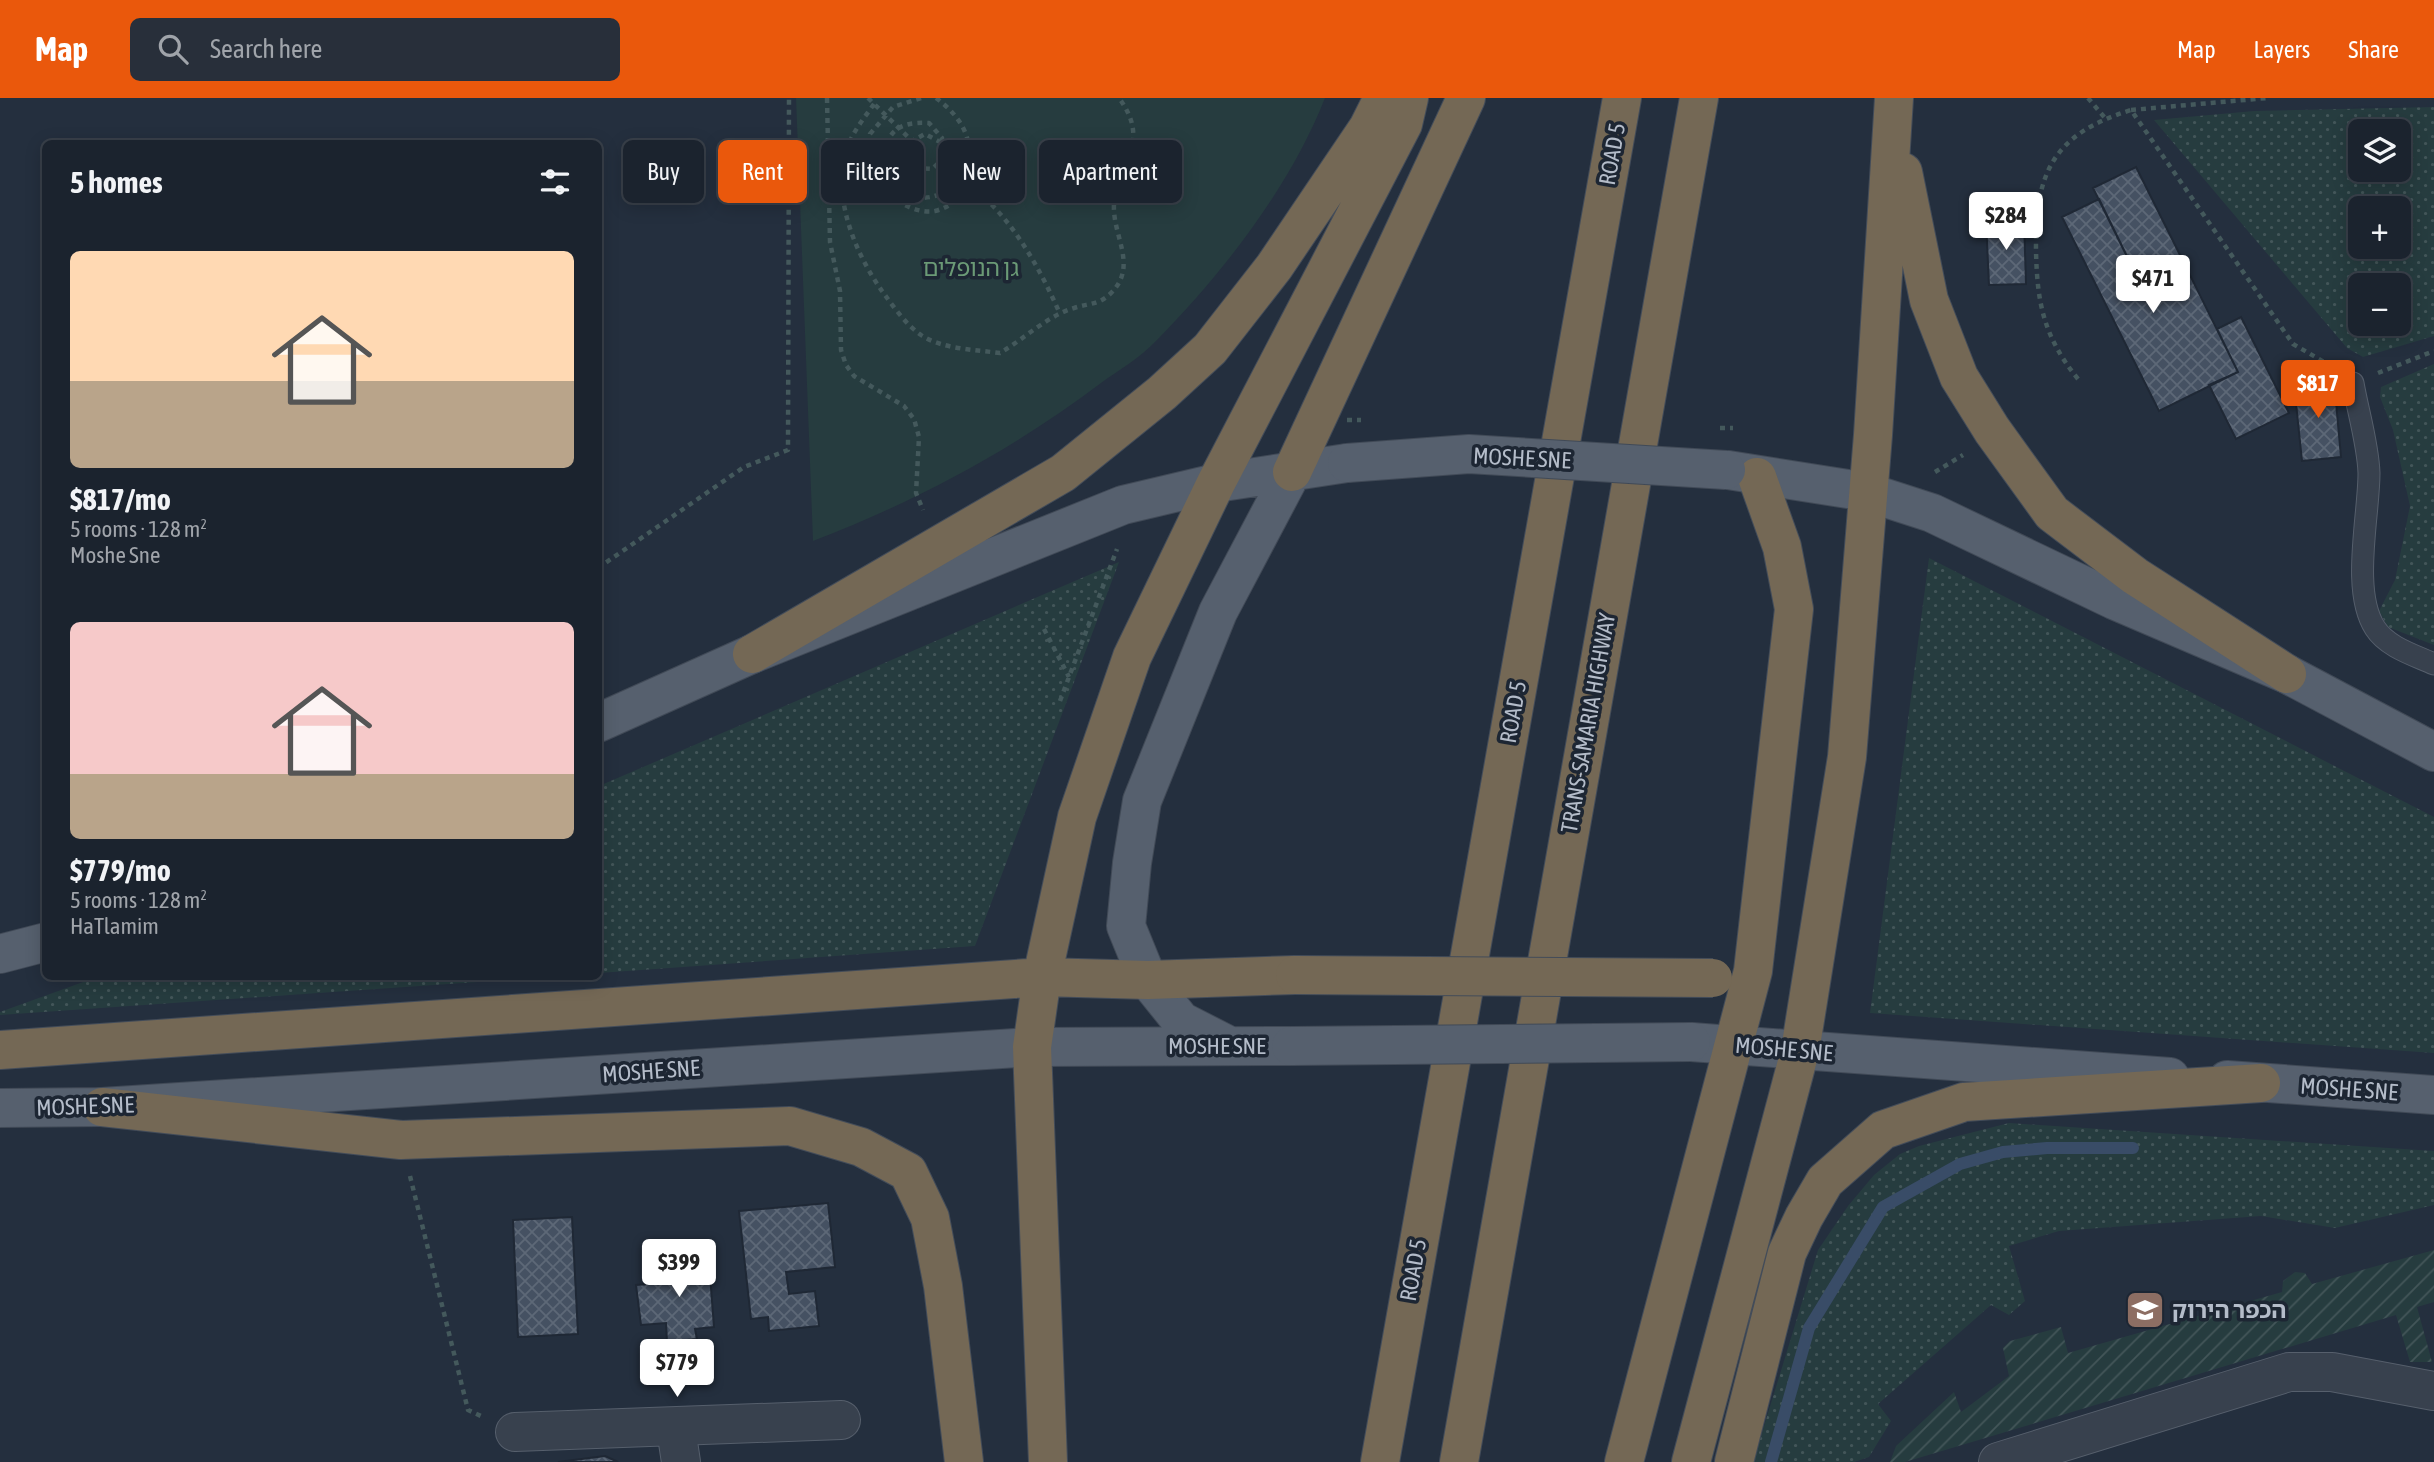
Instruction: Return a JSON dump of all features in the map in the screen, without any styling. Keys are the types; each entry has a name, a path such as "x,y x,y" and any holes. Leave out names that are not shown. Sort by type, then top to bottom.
{"highway":[{"path":"752,653 936,544 1063,473 1161,393 1210,349 1274,267 1368,128 1383,98"},
{"path":"1048,1462 1032,1047 1042,977 1077,817 1128,669 1216,483 1403,124 1409,98"},
{"path":"1292,472 1465,98"},
{"name":"ROAD 5","path":"1380,1462 1622,98"},
{"path":"1459,1462 1699,98"},
{"path":"1691,1462 1800,1051 1847,757 1893,109"},
{"path":"1893,109 1929,300 1959,377 1992,430 2052,513 2134,576 2287,674"},
{"path":"1624,1462 1753,971 1794,609 1782,547 1741,473"},
{"path":"0,1049 1042,977 1148,980 1295,975 1713,978 1753,971 1784,957 1804,941 1823,910"},
{"path":"1734,1462 1787,1253 1825,1181 1883,1130 1964,1102 2262,1083"},
{"path":"102,1107 401,1140 790,1126 860,1147 908,1172 930,1218 941,1272 964,1462"}],"main road":[{"name":"MOSHE SNE","path":"602,721 752,653 1123,505 1216,483 1348,463 1469,454 1741,473 1867,492 1932,513 2114,600 2287,674 2434,752"},
{"path":"1229,1045 1181,1021 1148,980 1126,926 1142,801 1219,612 1292,472"},
{"path":"0,954 42,943"},
{"name":"MOSHE SNE","path":"0,1108 102,1107 1032,1047 1691,1042 2434,1095"}],"street":[{"path":"1998,1462 2289,1372 2332,1373 2434,1391"},
{"path":"515,1432 679,1445 841,1420"}],"lane":[{"path":"2353,383 2369,470 2363,581 2366,608 2375,629 2394,645 2434,664"}],"path":[{"path":"602,565 744,467 788,450 789,98"},
{"path":"827,98 830,242 841,291 841,350 846,365 854,376 904,406 914,419 919,437 916,493 936,544"},
{"path":"868,98 911,140"},
{"path":"921,98 893,107 870,134 870,151 877,180 892,196 909,208 934,211 952,203"},
{"path":"936,98 953,110 968,131 968,140"},
{"path":"874,104 852,137 844,170 845,209 850,235 863,264 903,318 922,337 1000,353 1060,314 1097,304 1113,291 1123,274 1122,243 1114,205 1134,145 1133,128 1127,109 1119,98"},
{"path":"2088,98 2105,118"},
{"path":"2078,379 2056,352 2045,325 2037,289 2035,213 2040,183 2057,156 2082,131 2105,118 2131,110 2267,98"},
{"path":"2131,110 2292,344 2338,369 2353,383 2434,351"},
{"path":"938,194 925,199 903,192 887,171 886,144 899,126 909,122 929,123 942,140"},
{"path":"914,140 925,134 938,141"},
{"path":"987,203 1017,234 1046,282 1060,314"},
{"path":"1044,629 1069,677"},
{"path":"401,1140 468,1410 515,1432"}],"green space":[{"name":"גן הנופלים","path":"796,98 1325,98 1274,196 1230,258 1181,315 1144,352 1068,407 999,452 889,509 813,541 800,203 807,203 807,140 798,140"},
{"path":"2434,107 2434,336 2363,357 2347,348 2154,120 2254,111"},
{"path":"2434,364 2434,645 2388,627 2379,611 2395,580 2410,506 2393,430 2380,397 2381,387"},
{"path":"1929,558 2434,817 2434,1053 1870,1013"},
{"path":"1119,562 975,946 602,973 602,785"},
{"path":"89,980 505,980 0,1015 0,1012"},
{"path":"2009,1123 2434,1151 2434,1205 2335,1228 2261,1216 2059,1231 2009,1246 2025,1301 2009,1315 1991,1305 1878,1404 1891,1421 1869,1457 1854,1462 1753,1462 1818,1250 1848,1206 1874,1175 1900,1154 1919,1146"},
{"path":"2434,1250 2434,1302 2417,1307 2432,1362 2410,1362 2396,1315 1905,1462 1890,1462 1896,1446 1954,1392 1961,1412 2009,1376 2003,1348 2010,1341 2061,1327 2068,1353 2282,1292 2283,1281 2295,1272 2305,1273 2312,1284"}],"building":[{"path":"2136,167 2187,269 2144,291 2093,188"},
{"path":"2099,199 2144,291 2187,269 2238,372 2159,411 2062,217"},
{"path":"2024,220 2026,284 1989,285 1986,221"},
{"path":"2241,317 2289,413 2236,439 2209,385 2238,372 2217,329"},
{"path":"2334,380 2341,457 2302,461 2294,384"},
{"path":"828,1203 835,1267 786,1272 789,1294 815,1291 819,1326 769,1331 768,1317 751,1319 739,1211"},
{"path":"572,1217 578,1334 518,1337 513,1220"},
{"path":"698,1252 701,1275 710,1275 714,1327 695,1329 697,1339 667,1342 666,1323 641,1325 636,1285 671,1282 668,1254"},
{"path":"605,1456 618,1462 558,1462"}],"waterway":[{"path":"1771,1462 1809,1328 1883,1207 1960,1164 2003,1152 2047,1148 2133,1148"}],"place":[{"name":"הכפר הירוק","path":"2145,1310"}]}
